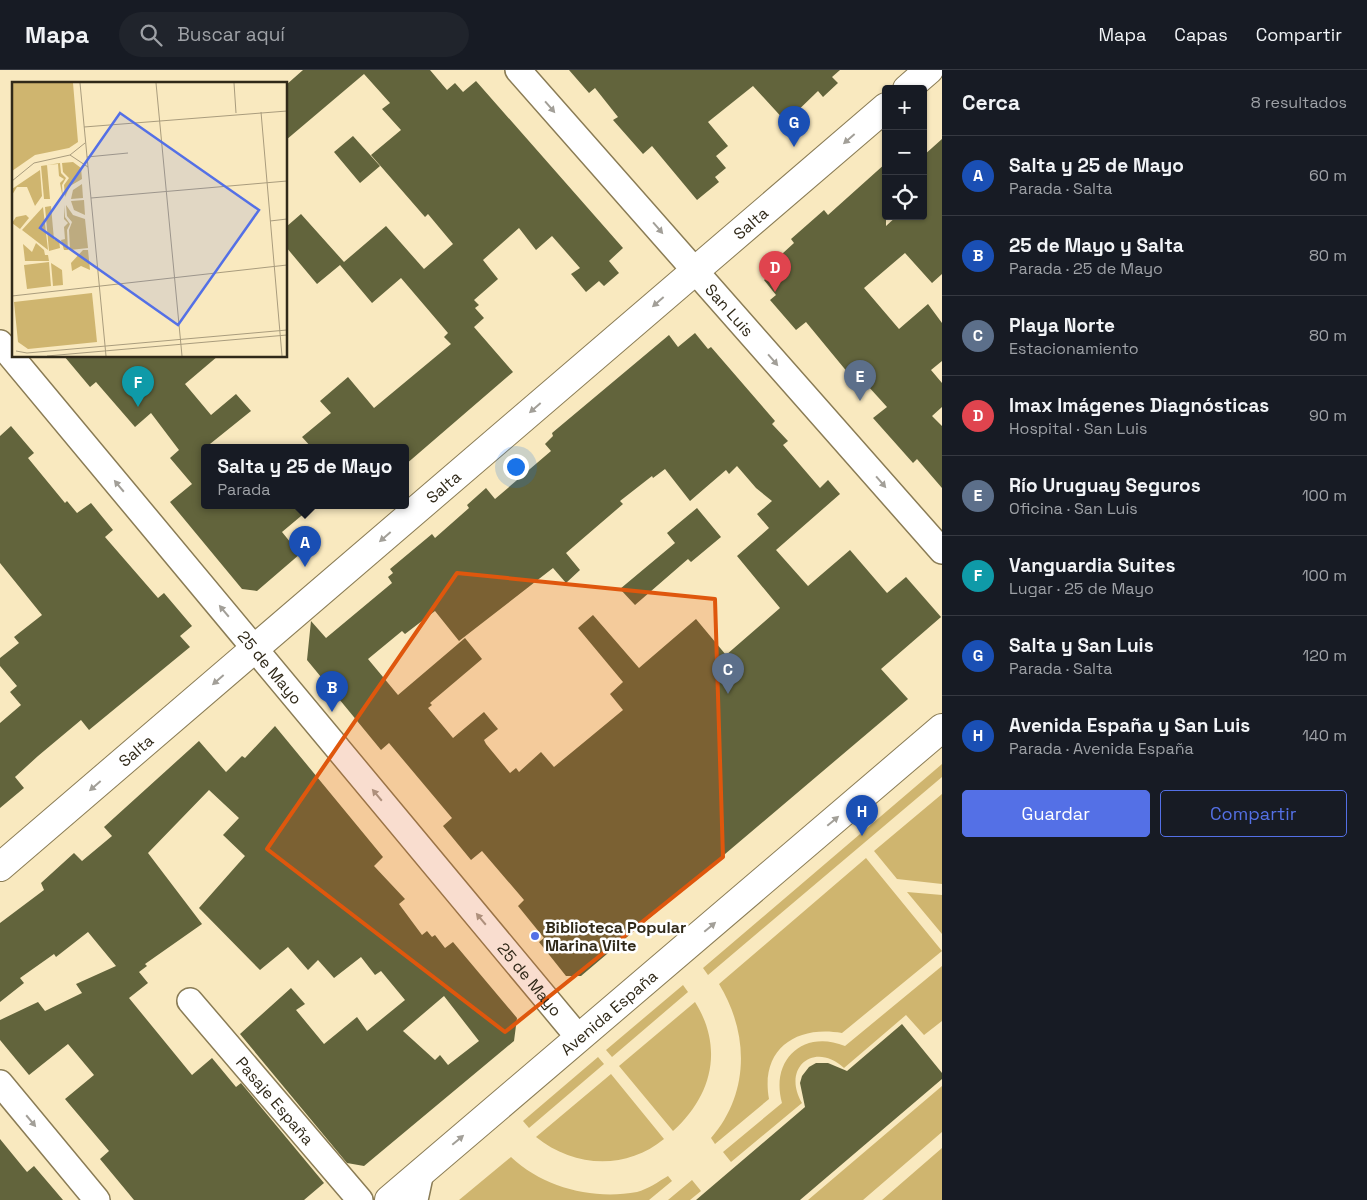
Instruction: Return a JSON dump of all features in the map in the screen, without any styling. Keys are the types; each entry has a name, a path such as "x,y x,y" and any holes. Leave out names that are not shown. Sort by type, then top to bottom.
{"main road":[{"path":"912,85 929,70"},
{"name":"Salta","path":"0,867 882,110"},
{"name":"Avenida España","path":"389,1200 942,728"}],"street":[{"name":"San Luis","path":"518,70 942,551"},
{"name":"25 de Mayo","path":"0,343 12,357"},
{"name":"25 de Mayo","path":"13,358 579,1038"},
{"name":"Pasaje España","path":"190,1001 360,1200"},
{"path":"0,1083 97,1200"},
{"path":"416,1200 421,1172"}],"highlighted area":[{"path":"457,573 715,599 723,857 505,1032 267,849"}],"shaded area":[{"path":"942,764 942,777 708,975 703,968"},
{"path":"942,794 942,884 897,879 874,851"},
{"path":"866,858 942,951 842,1033 825,1031 810,1033 796,1037 785,1044 776,1054 770,1066 768,1081 769,1099 715,1144 711,1138 724,1120 733,1102 739,1082 741,1062 736,1022 719,984"},
{"path":"907,892 942,895 942,934"},
{"path":"942,966 942,1021 924,1035 906,1015 844,1068 833,1060 822,1057 812,1058 804,1062 798,1069 796,1079 797,1090 802,1103 731,1162 723,1152 782,1103 781,1074 793,1052 803,1045 816,1042 830,1042 845,1046"},
{"path":"683,985 688,992 612,1057 606,1050"},
{"path":"695,1002 704,1019 709,1037 710,1071 697,1103 673,1131 619,1066"},
{"path":"598,1057 604,1064 529,1128 523,1121"},
{"path":"611,1074 664,1139 649,1149 633,1156 599,1161 582,1159 566,1154 536,1137"},
{"path":"942,1086 942,1132 863,1200 808,1200"},
{"path":"942,1148 942,1200 882,1200"},
{"path":"511,1157 538,1177 554,1184 586,1193 620,1194 637,1192 668,1176 672,1181 649,1200 459,1200"},
{"path":"692,1180 701,1191 690,1200 668,1200"}],"building":[{"path":"303,70 430,70 447,90 455,83 463,92 476,81 623,248 609,261 619,273 604,286 599,281 586,292 571,274 580,268 552,236 536,250 519,228 483,260 498,279 474,300 479,305 475,308 484,318 474,327 513,372 409,462 409,444 308,444 302,437 331,413 320,401 348,377 374,408 451,344 444,337 448,333 401,278 372,303 340,265 317,284 288,249 288,225 301,214 344,262 386,226 424,269 453,244 428,214 425,217 371,155 401,130 382,109 390,103 364,74 288,138 288,83"},
{"path":"569,70 840,70 832,77 838,83 823,97 818,91 786,122 753,86 708,122 728,146 716,156 726,168 715,177 719,182 697,200 652,146 643,154 613,120 618,117 595,88 589,93"},
{"path":"353,136 380,166 360,183 334,152"},
{"path":"942,139 942,274 932,283 905,253 864,288 899,329 928,304 942,323 942,361 931,370 942,383 942,407 932,416 942,426 942,488 917,459 913,463 873,418 887,407 858,375 853,379 806,322 796,330 770,300 776,295 764,280 775,270 771,264 794,243 791,239 824,210 828,215 882,167 882,220 886,220 886,226 893,220 927,220 927,152"},
{"path":"695,333 708,349 711,347 775,421 772,424 788,441 783,445 820,488 828,480 840,494 776,550 808,586 850,550 887,593 906,577 941,617 881,669 908,699 581,976 566,976 539,942 544,938 518,906 524,900 482,851 471,860 443,826 452,818 389,743 381,750 307,660 311,621 326,638 392,583 388,577 393,573 390,569 432,534 435,538 469,508 467,505 486,488 495,499 551,451 545,444 553,436 552,433 669,335 678,347","holes":["737,466 756,488 772,501 757,514 769,528 737,556 780,608 726,655 696,619 639,668 593,615 578,628 623,682 610,694 623,710 554,767 541,752 519,772 516,768 510,773 484,740 498,729 484,712 453,738 428,708 432,705 430,703 482,659 465,638 398,695 368,659 402,631 405,634 435,611 459,641 553,568 566,583 580,570 566,553 623,504 620,501 652,476 653,478 665,469 690,501 726,470 729,474"]},
{"path":"66,358 216,358 185,384 211,415 236,394 251,411 210,444 201,444 201,509 309,509 282,532 300,554 257,591 242,589 170,502 192,484 170,458 179,450 151,413 135,427 96,382 90,387"},
{"path":"11,426 34,453 28,458 65,503 67,501 77,513 91,503 113,530 105,537 158,598 164,593 192,626 180,636 190,647 89,730 81,720 38,756 15,777 24,788 0,808 0,723 21,705 10,692 17,686 0,666 0,658 19,643 14,637 42,615 0,563 0,436"},
{"path":"697,508 721,537 691,562 688,559 635,605 620,589 675,543 667,533"},
{"path":"275,726 383,857 374,866 405,899 399,904 422,935 427,931 432,937 435,935 445,948 453,942 517,1018 514,1041 364,1166 347,1163 240,1034 291,988 305,1004 296,1010 324,1044 357,1017 367,1031 405,1000 381,971 375,975 361,957 334,978 318,960 308,970 288,947 260,970 199,908 245,856 223,835 239,818 209,790 148,853 202,924 145,964 147,966 139,972 148,983 129,998 192,1075 212,1058 236,1087 241,1083 324,1183 304,1200 134,1200 100,1159 109,1151 65,1099 94,1075 68,1044 29,1075 0,1040 0,1020 38,1002 45,1011 82,993 76,984 116,966 88,932 56,957 54,954 20,978 24,983 0,1002 0,923 44,890 41,883 74,853 82,861 112,836 104,827 199,741 226,772 242,756 245,758","holes":["444,996 479,1041 448,1065 440,1055 435,1060 403,1031"]},
{"path":"902,1024 942,1073 942,1079 800,1200 696,1200 805,1107 800,1083 802,1076 809,1067 816,1063 828,1063 847,1071"},
{"path":"0,1139 27,1172 34,1166 63,1200 0,1200"}],"place":[{"name":"Salta y San Luis","path":"794,147"},
{"name":"Imax Imágenes Diagnósticas","path":"775,292"},
{"name":"Río Uruguay Seguros","path":"860,401"},
{"name":"Vanguardia Suites","path":"138,407"},
{"name":"Salta y 25 de Mayo","path":"305,567"},
{"name":"Playa Norte","path":"728,694"},
{"name":"25 de Mayo y Salta","path":"332,712"},
{"name":"Avenida España y San Luis","path":"862,836"},
{"name":"Biblioteca Popular Marina Vilte","path":"535,936"}]}
